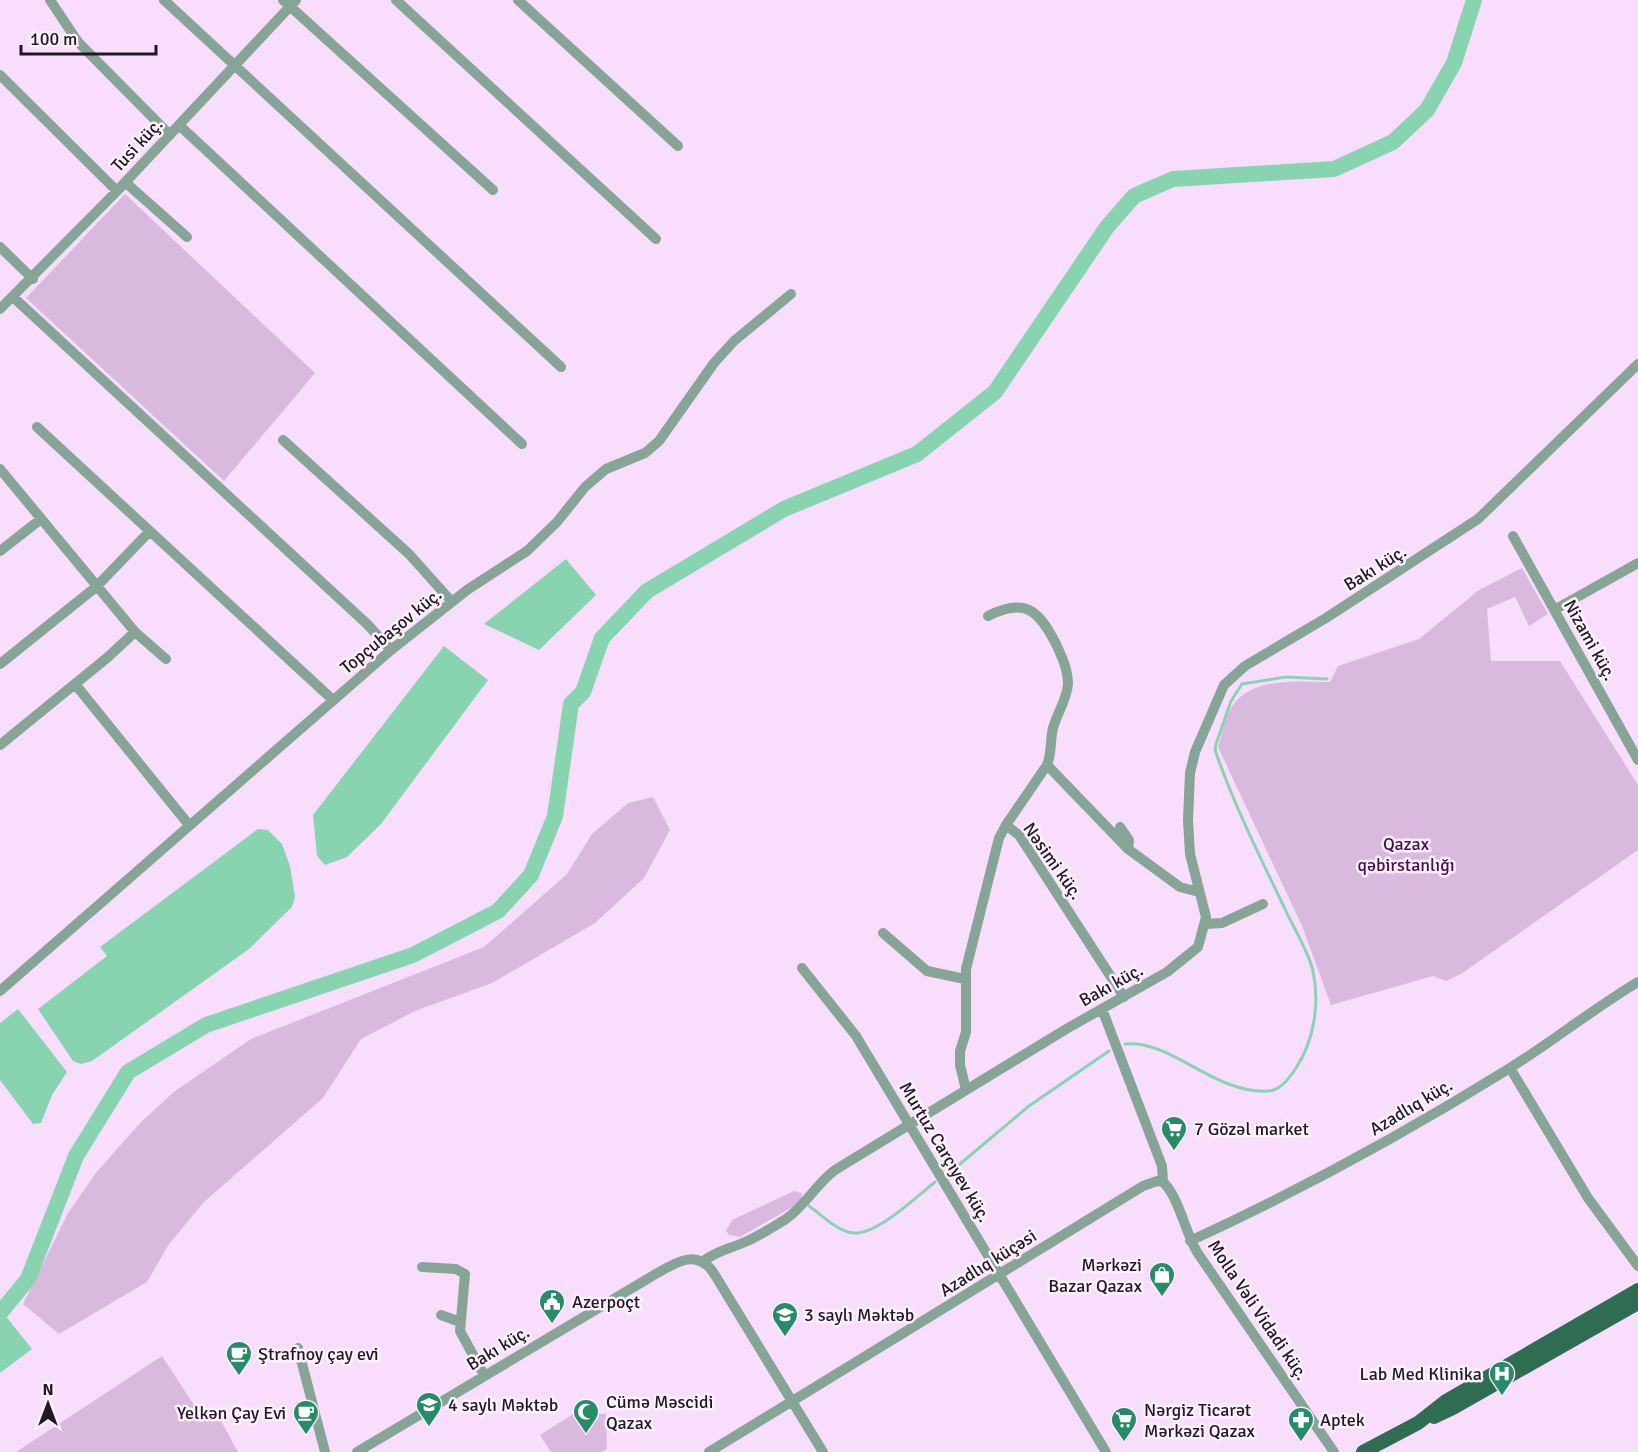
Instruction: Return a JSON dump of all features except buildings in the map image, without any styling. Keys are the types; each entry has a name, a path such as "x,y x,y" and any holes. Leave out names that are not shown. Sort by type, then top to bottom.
{"main road":[{"path":"1418,1424 1446,1401 1638,1290"},
{"path":"1362,1452 1453,1408 1638,1303"}],"street":[{"path":"50,0 78,42 170,135"},
{"path":"164,0 561,367"},
{"path":"396,0 656,239"},
{"path":"518,0 678,146"},
{"path":"290,2 493,190"},
{"name":"Tusi küç.","path":"0,309 33,279 170,135 290,2"},
{"path":"0,75 117,191"},
{"path":"179,125 522,444"},
{"path":"125,182 186,237"},
{"path":"0,247 33,279"},
{"name":"Topçubaşov küç.","path":"0,991 392,650 452,602 533,545 557,522 585,487 606,469 645,453 659,441 714,363 734,341 791,294"},
{"path":"13,297 368,624 392,650"},
{"name":"Bakı küç.","path":"357,1452 674,1264 690,1258 703,1261 717,1251 744,1242 784,1220 809,1200 820,1183 835,1170 1184,961 1198,947 1206,924 1204,904 1190,854 1190,773 1195,752 1224,685 1245,666 1345,606 1478,519 1638,364"},
{"path":"37,427 333,700"},
{"path":"283,440 409,554 452,602"},
{"path":"0,469 135,632 166,659"},
{"path":"0,551 41,519"},
{"path":"0,664 96,587 149,532"},
{"name":"Nizami küç.","path":"1513,536 1638,760"},
{"path":"1554,610 1638,563"},
{"path":"988,616 1012,607 1037,613 1045,622 1061,656 1066,673 1067,692 1053,730 1047,765 1128,849 1180,887 1199,892"},
{"path":"0,745 135,632"},
{"path":"75,684 189,825"},
{"name":"Nəsimi küç.","path":"1047,765 1005,825 1019,835 1124,997"},
{"path":"966,1090 960,1065 960,1051 966,1032 965,979 969,952 999,837 1005,825"},
{"path":"1120,827 1129,840 1128,849"},
{"path":"1206,924 1222,923 1263,904"},
{"path":"883,933 927,971 965,979"},
{"name":"Murtuz Carçıyev küç.","path":"802,968 856,1036 1106,1452"},
{"name":"Azadlıq küç.","path":"1190,1241 1347,1164 1510,1068 1603,1003 1638,982"},
{"name":"Molla Vəli Vidadi küç.","path":"1102,1009 1162,1166 1164,1182 1170,1190 1190,1241 1334,1452"},
{"path":"1510,1068 1588,1198 1638,1266"},
{"name":"Azadlıq küçəsi","path":"709,1452 1000,1276 1143,1186 1157,1181 1164,1182"},
{"path":"703,1261 713,1272 823,1452"},
{"path":"422,1267 456,1269 465,1274 460,1322 462,1338 484,1375"},
{"path":"441,1315 460,1322"},
{"path":"298,1348 325,1452"}],"green space":[{"path":"125,194 315,373 224,481 26,298"},
{"name":"Qazax qəbirstanlığı","path":"1522,568 1548,614 1529,626 1515,597 1487,609 1491,661 1560,661 1638,785 1638,850 1461,974 1446,981 1433,976 1331,1005 1302,926 1218,747 1229,712 1250,690 1276,683 1330,682 1338,666 1419,639 1479,590"},
{"path":"653,797 670,830 644,878 595,923 492,983 415,1011 361,1039 323,1098 204,1202 169,1244 147,1282 59,1334 23,1304 68,1213 95,1174 141,1122 175,1091 251,1039 484,947 567,874 592,834 628,803"},
{"path":"794,1191 802,1193 801,1202 740,1237 729,1235 726,1231 732,1220"},
{"path":"162,1356 200,1414 214,1408 238,1452 16,1452"},
{"path":"573,1414 606,1414 607,1449 601,1452 551,1452 540,1435"}],"shaded area":[{"path":"566,559 596,595 539,650 484,624"},
{"path":"444,646 488,680 381,824 347,857 325,865 317,856 313,815"},
{"path":"258,829 268,830 282,844 290,866 295,897 292,907 249,949 92,1061 81,1064 73,1061 38,1009 107,956 100,947"},
{"path":"18,1009 67,1072 52,1095 41,1123 33,1124 0,1080 0,1023"},
{"path":"0,1309 32,1349 0,1373"}],"waterway":[{"path":"0,1313 28,1279 76,1156 128,1072 206,1025 413,955 498,911 531,875 555,816 571,704 583,692 602,638 647,591 784,509 917,454 995,392 1107,227 1134,196 1173,179 1334,169 1393,142 1427,110 1454,63 1474,0"},
{"path":"1125,1044 1142,1045 1159,1050 1212,1077 1249,1090 1273,1090 1281,1086 1296,1068 1307,1046 1314,1021 1316,996 1311,963 1239,811 1215,750 1231,701 1242,684 1286,677 1327,679"},
{"path":"948,1174 1029,1106 1109,1051"},
{"path":"809,1206 847,1232 863,1232 896,1214 935,1182"}],"place":[{"name":"7 Gözəl market","path":"1174,1152"},
{"name":"Mərkəzi Bazar Qazax","path":"1162,1298"},
{"name":"Azerpoçt","path":"552,1325"},
{"name":"3 saylı Məktəb","path":"785,1338"},
{"name":"Ştrafnoy çay evi","path":"239,1377"},
{"name":"Lab Med Klinika","path":"1502,1397"},
{"name":"4 saylı Məktəb","path":"429,1428"},
{"name":"Cümə Məscidi Qazax","path":"586,1435"},
{"name":"Yelkən Çay Evi","path":"306,1436"},
{"name":"Nərgiz Ticarət Mərkəzi Qazax","path":"1124,1443"},
{"name":"Aptek","path":"1301,1443"}]}
